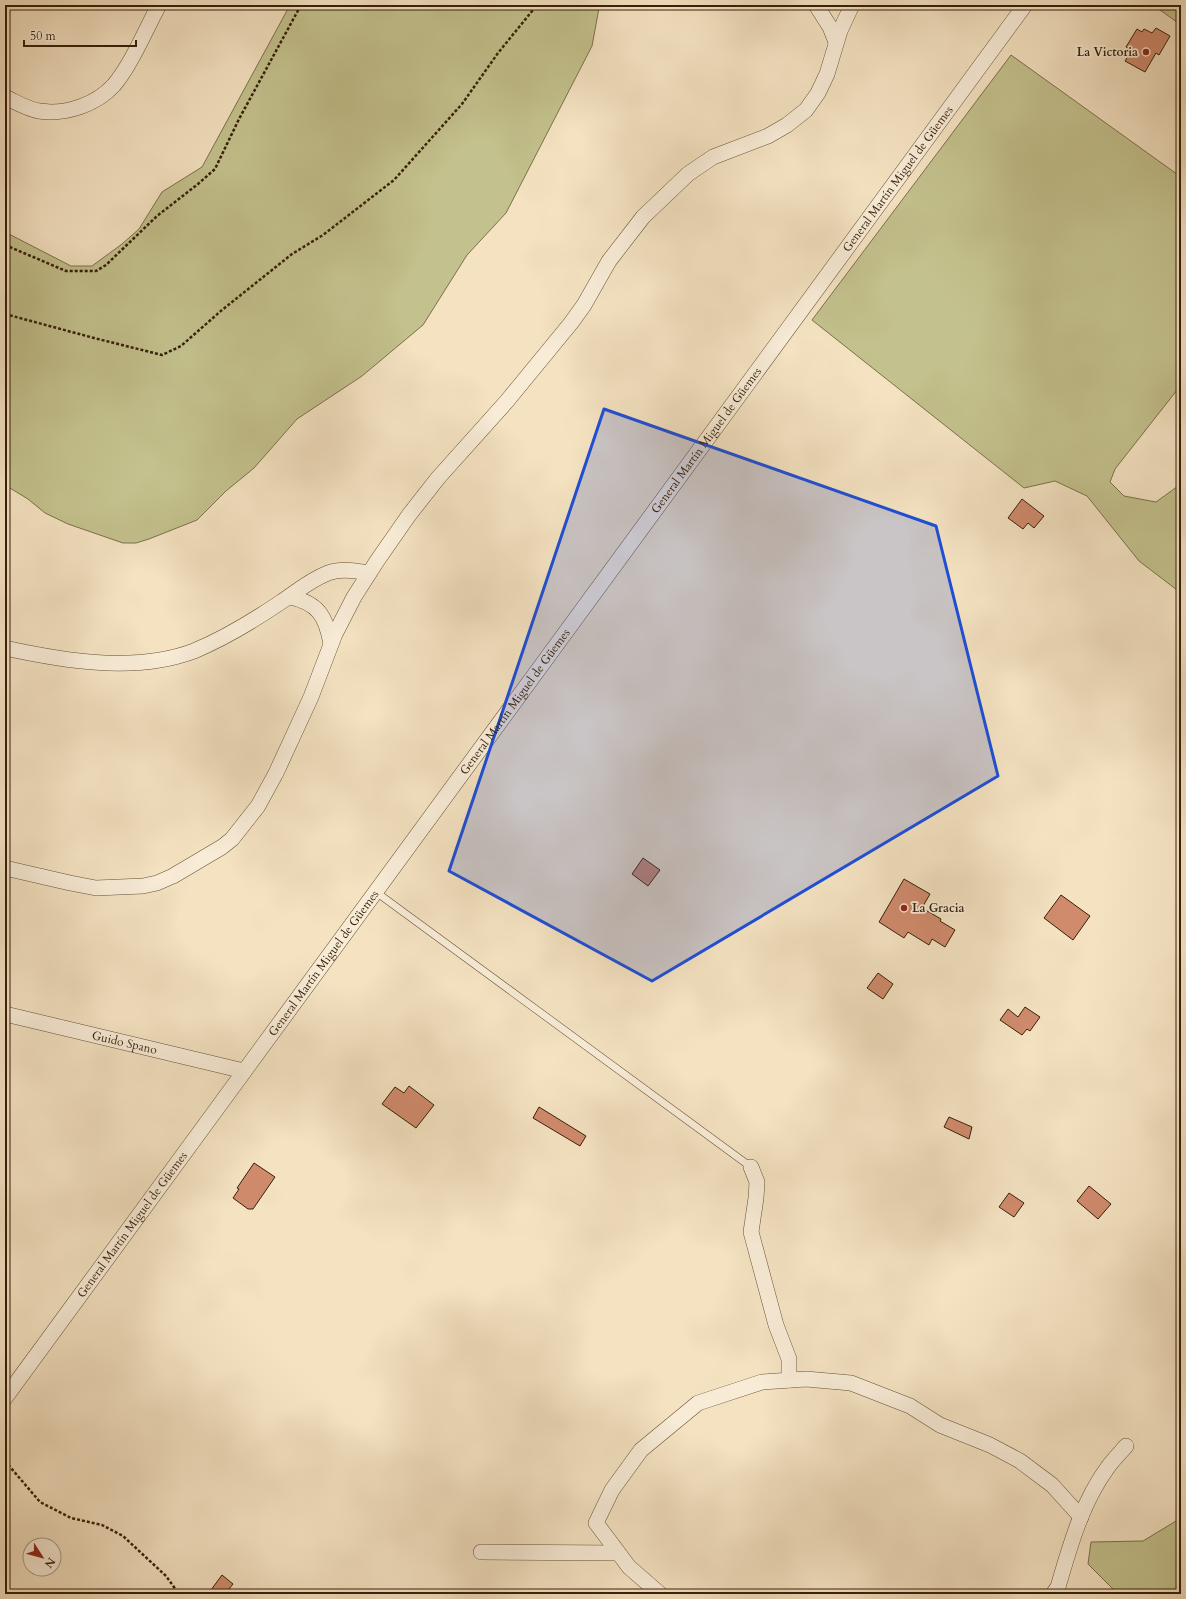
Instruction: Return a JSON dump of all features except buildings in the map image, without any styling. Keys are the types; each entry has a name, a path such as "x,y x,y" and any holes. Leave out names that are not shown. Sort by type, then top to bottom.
{"street":[{"path":"5,97 22,106 39,111 59,112 79,107 101,96 114,84 126,67 159,5"},
{"path":"816,5 830,27 836,42"},
{"path":"5,868 96,888 143,886 157,883 173,876 222,847 239,831 258,806 276,773 311,697 331,644 354,597 409,515 438,478 522,383 571,323 584,305 609,261 643,217 688,174 713,157 768,136 787,125 806,110 818,93 827,74 836,42 852,5"},
{"name":"General Martín Miguel de Güemes","path":"5,1398 1025,5"},
{"path":"5,648 74,661 132,662 162,659 193,651 224,637 290,597 312,581 329,573 347,569 369,573"},
{"path":"290,597 311,604 319,610 328,629 331,644"},
{"name":"Guido Spano","path":"5,1014 244,1071"},
{"path":"751,1167 757,1182 751,1232 776,1325 789,1359 789,1380"},
{"path":"660,1594 629,1567 596,1523 612,1490 641,1450 698,1403 762,1382 806,1379 851,1383 910,1406 940,1425 990,1445 1020,1461 1052,1485 1081,1517"},
{"path":"1060,1592 1081,1517 1096,1484 1108,1466 1126,1446"},
{"path":"480,1552 618,1553"}],"lane":[{"path":"376,892 751,1167"}],"path":[{"path":"5,245 66,271 96,271 106,265 157,216 215,169 239,119 301,5"},
{"path":"5,314 162,355 180,346 292,254 323,235 394,180 462,104 498,53 537,5"},
{"path":"5,1461 40,1502 71,1518 102,1525 123,1536 166,1576 179,1594"}],"highlighted area":[{"path":"604,409 936,526 998,776 652,981 449,871"}],"shaded area":[{"path":"290,5 599,5 599,8 592,46 506,213 467,255 423,325 362,376 297,419 254,468 226,491 197,520 136,543 123,543 68,524 45,513 28,499 5,485 5,232 71,266 92,266 122,244 139,229 162,192 202,167"},
{"path":"1153,5 1181,5 1181,25"},
{"path":"1011,55 1181,177 1181,385 1115,469 1110,482 1124,496 1156,502 1181,484 1181,593 1139,561 1087,496 1055,481 1024,488 812,320"},
{"path":"1181,1518 1181,1594 1118,1594 1088,1564 1091,1542 1143,1541"}],"place":[{"name":"La Victoria","path":"1146,52"},
{"name":"La Gracia","path":"904,908"}]}
